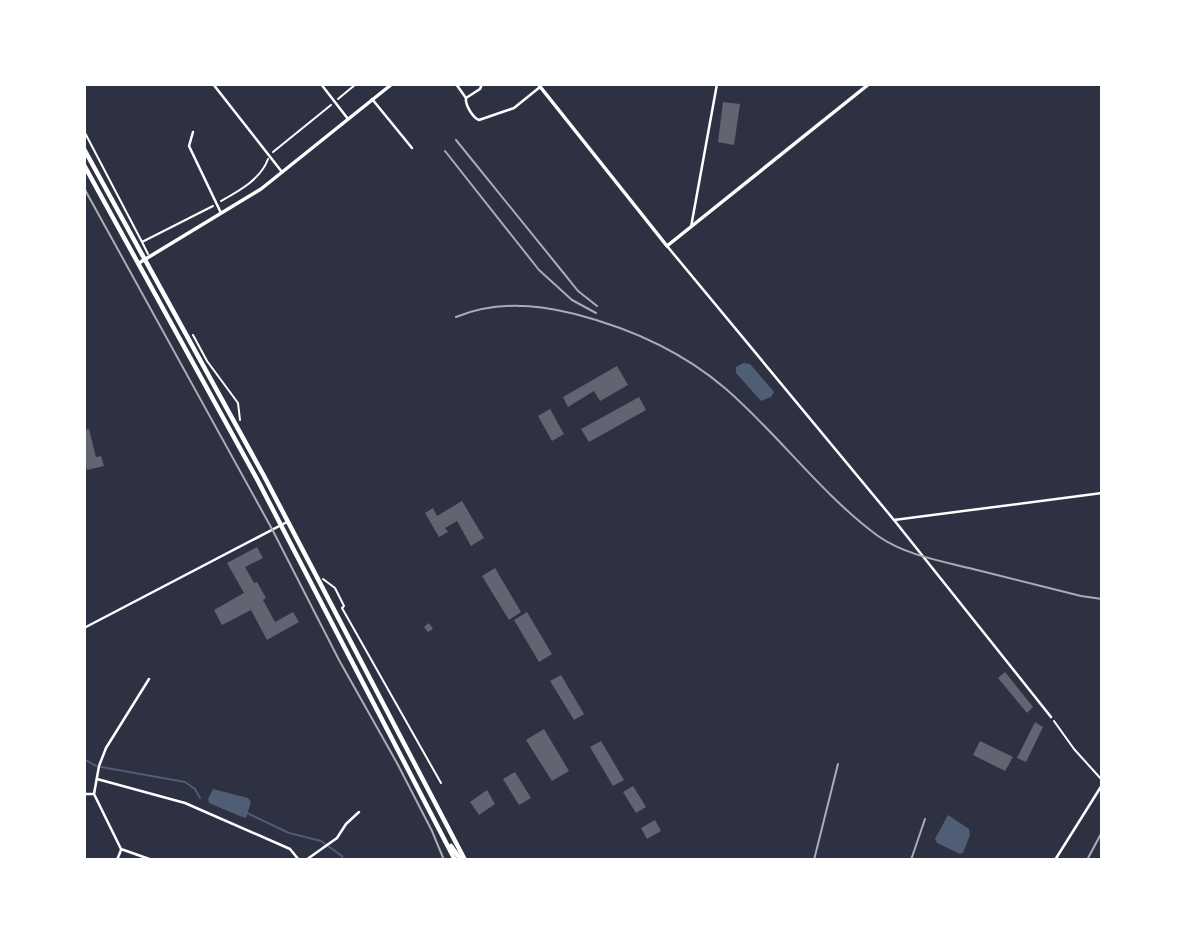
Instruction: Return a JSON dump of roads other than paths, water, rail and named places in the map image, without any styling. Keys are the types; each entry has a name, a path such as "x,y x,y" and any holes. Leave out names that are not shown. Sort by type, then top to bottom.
{"main road":[{"path":"84,149 147,258 463,860"},
{"path":"84,165 281,525 455,860"},
{"path":"444,837 463,860"}],"street":[{"path":"213,84 282,172"},
{"path":"321,84 348,119"},
{"path":"139,263 261,190 392,84"},
{"path":"456,84 475,118 479,120 514,108 539,85 1051,717"},
{"path":"466,98 480,89 482,84"},
{"path":"691,227 717,84"},
{"path":"667,246 869,84"},
{"path":"373,99 412,148"},
{"path":"193,132 189,146 221,213"},
{"path":"894,520 1102,493"},
{"path":"84,628 287,522"},
{"path":"149,679 106,748 99,766 94,794 121,849 152,860"},
{"path":"97,779 185,803 290,849 299,860"},
{"path":"1055,860 1102,785"},
{"path":"84,794 94,794"},
{"path":"306,860 337,838 346,824 359,812"},
{"path":"117,860 121,849"}],"water":[{"path":"743,363 750,364 774,392 771,397 761,401 736,373 736,367"},
{"path":"213,789 248,798 251,802 246,818 209,803"},
{"path":"948,815 969,829 970,835 963,853 937,843 935,839"}],"waterway":[{"path":"84,759 96,766"},
{"path":"101,767 185,782 195,789 200,798"},
{"path":"247,813 289,833 321,841 342,856 343,860"}],"tram line":[{"path":"84,188 272,529 339,660 397,763 444,860"}],"railway":[{"path":"456,140 578,291 597,306"},
{"path":"445,151 539,270 572,300 596,313"},
{"path":"456,317 485,308 530,306 575,314 635,334 674,353 726,389 857,520 889,543 936,560 1102,599"},
{"path":"814,860 838,764"},
{"path":"911,860 925,819"},
{"path":"1087,860 1102,832"}]}
